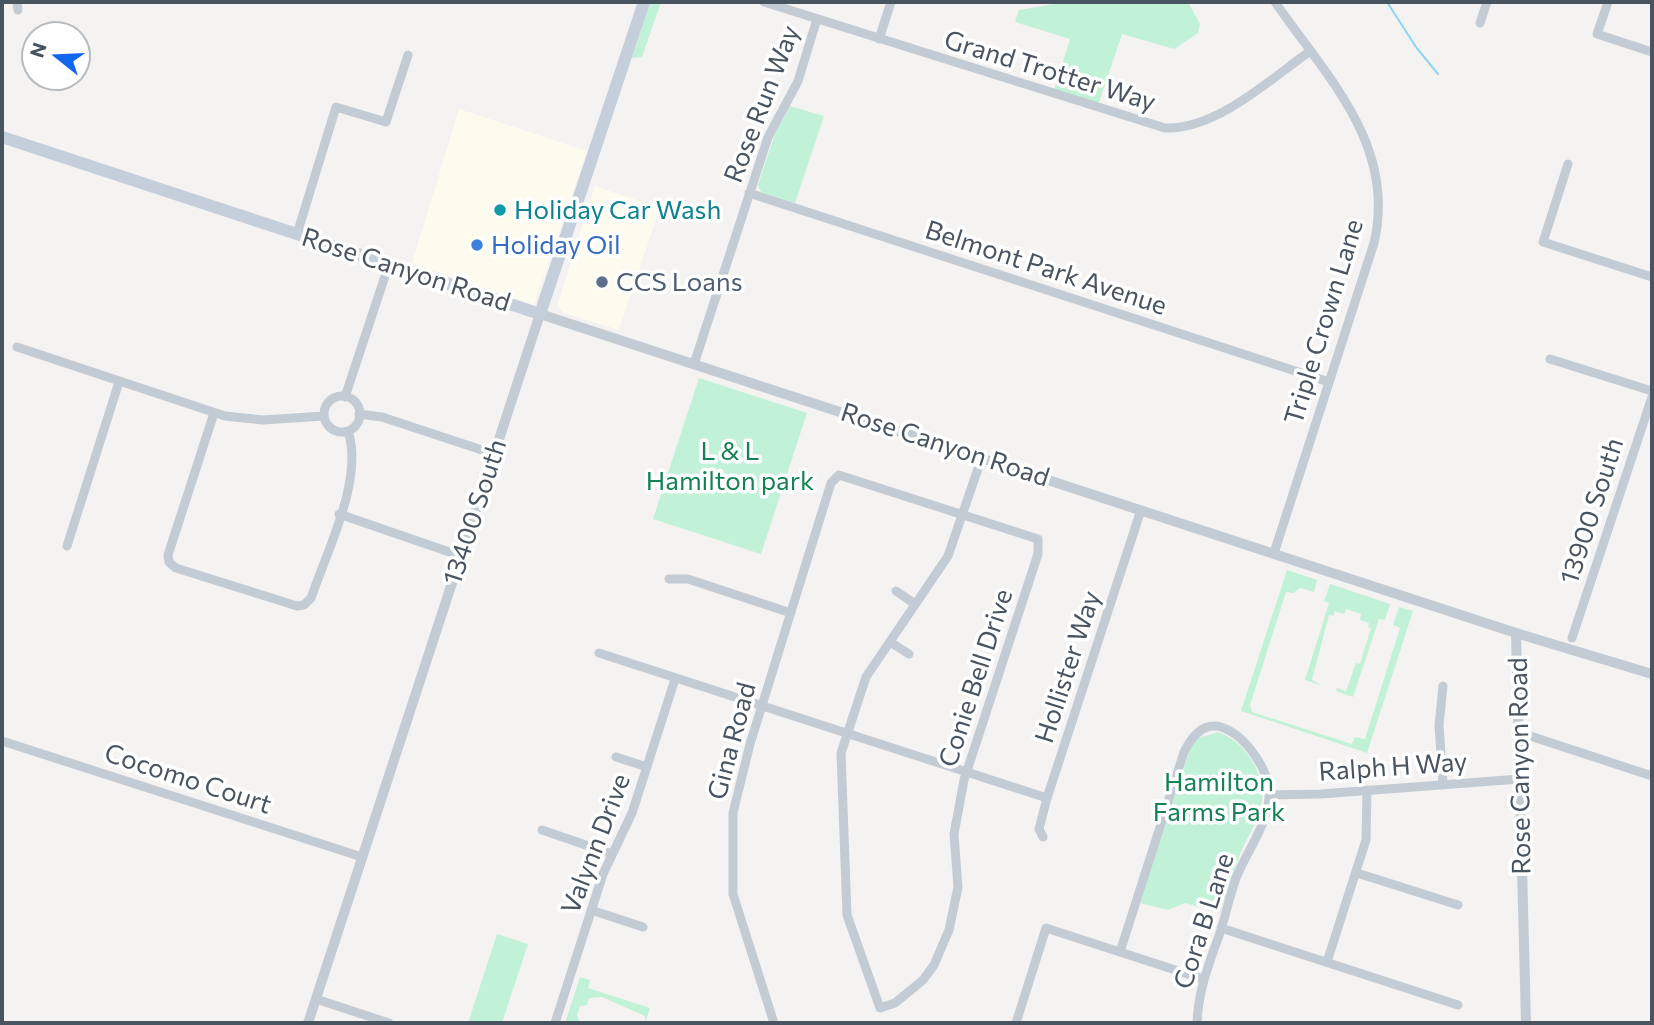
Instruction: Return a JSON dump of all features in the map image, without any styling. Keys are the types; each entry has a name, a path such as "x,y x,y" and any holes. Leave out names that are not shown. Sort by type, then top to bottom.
{"main road":[{"name":"13400 South","path":"540,314 643,2"},
{"name":"Rose Canyon Road","path":"2,138 540,314"}],"street":[{"name":"Grand Trotter Way","path":"764,2 1148,124 1174,128 1192,126 1216,117 1309,52"},
{"path":"879,39 891,2"},
{"name":"Triple Crown Lane","path":"1274,552 1374,243 1380,191 1376,164 1363,131 1275,2"},
{"path":"1480,23 1487,2"},
{"path":"1608,2 1597,34 1652,52"},
{"name":"Rose Run Way","path":"694,364 770,132 797,81 817,19"},
{"path":"297,234 336,107 386,122 408,55"},
{"path":"1568,163 1543,242 1652,277"},
{"name":"Belmont Park Avenue","path":"749,193 1329,382"},
{"path":"345,397 389,264"},
{"name":"Rose Canyon Road","path":"540,314 1517,633 1526,1023"},
{"name":"13400 South","path":"308,1023 540,314"},
{"path":"17,347 214,413 252,419 324,416"},
{"path":"1550,359 1652,391"},
{"path":"67,546 119,382"},
{"path":"345,397 355,403 359,414 355,426 348,431 332,429 324,416 331,400 345,397"},
{"name":"13900 South","path":"1572,638 1652,397"},
{"path":"214,413 168,555 169,562 176,568 294,606 304,605 311,598 339,514 353,467 348,431"},
{"path":"359,414 376,415 494,454"},
{"path":"846,734 866,677 948,556 982,457"},
{"name":"Conie Bell Drive","path":"839,475 961,517 1038,539 1038,554 966,773 955,821 958,887 949,930 934,965 923,980 895,1003 880,1008 847,915 841,753 846,734"},
{"name":"Gina Road","path":"774,1023 733,894 733,813 822,510 831,483 839,475"},
{"name":"Hollister Way","path":"1043,836 1039,829 1047,799 1141,510"},
{"path":"339,514 461,556"},
{"path":"669,579 688,579 791,613"},
{"path":"895,592 915,604"},
{"path":"1517,633 1652,674"},
{"path":"890,642 909,654"},
{"path":"599,653 1047,799"},
{"name":"Valynn Drive","path":"555,1023 591,911 612,854 629,822 675,679"},
{"path":"1443,686 1439,724 1443,784"},
{"path":"1119,952 1184,752 1192,737 1210,726 1231,732 1259,762 1269,794"},
{"path":"1518,732 1652,776"},
{"name":"Cocomo Court","path":"2,741 362,857"},
{"path":"616,757 647,767"},
{"name":"Ralph H Way","path":"1269,794 1520,779"},
{"path":"1327,962 1366,840 1367,790"},
{"name":"Cora B Lane","path":"1197,1023 1203,979 1235,880 1262,821 1269,794"},
{"path":"542,831 612,854"},
{"path":"1357,873 1458,905"},
{"path":"591,911 643,927"},
{"path":"1016,1023 1045,928 1203,979"},
{"path":"1221,928 1458,1005"},
{"path":"316,999 389,1023"}],"shaded area":[{"path":"459,109 587,151 534,305 412,263"},
{"path":"595,186 660,208 619,330 564,313 557,306"}],"green space":[{"path":"650,2 661,2 642,57 632,58"},
{"path":"1065,2 1188,2 1200,24 1198,33 1174,49 1122,34 1098,105 1054,90 1070,39 1015,22 1019,10"},
{"path":"790,106 824,116 795,203 761,192 758,185 775,134"},
{"name":"L & L Hamilton park","path":"699,378 807,413 761,554 653,519"},
{"path":"1287,570 1317,580 1314,592 1300,588 1293,593 1286,592 1250,705 1252,712 1352,744 1355,737 1365,739 1400,628 1393,625 1399,607 1413,611 1367,753 1241,711"},
{"path":"1330,584 1390,604 1385,620 1379,619 1353,697 1336,691 1337,688 1346,691 1356,663 1360,664 1371,628 1368,627 1369,623 1360,620 1361,614 1346,609 1344,614 1335,611 1333,616 1329,615 1312,680 1323,686 1305,680 1329,603 1324,601"},
{"name":"Hamilton Farms Park","path":"1218,732 1228,736 1245,750 1257,769 1262,790 1259,814 1241,852 1220,913 1185,903 1168,910 1140,903 1191,746 1198,738"},
{"path":"497,934 528,944 502,1023 468,1023"},
{"path":"580,977 590,980 588,988 650,1008 645,1023 645,1016 602,997 589,998 587,1005 580,1006 577,1015 580,1023 565,1023"}],"waterway":[{"path":"1387,2 1416,47 1438,74"}],"place":[{"name":"Holiday Car Wash","path":"500,210"},
{"name":"Holiday Oil","path":"477,245"},
{"name":"CCS Loans","path":"602,282"}]}
